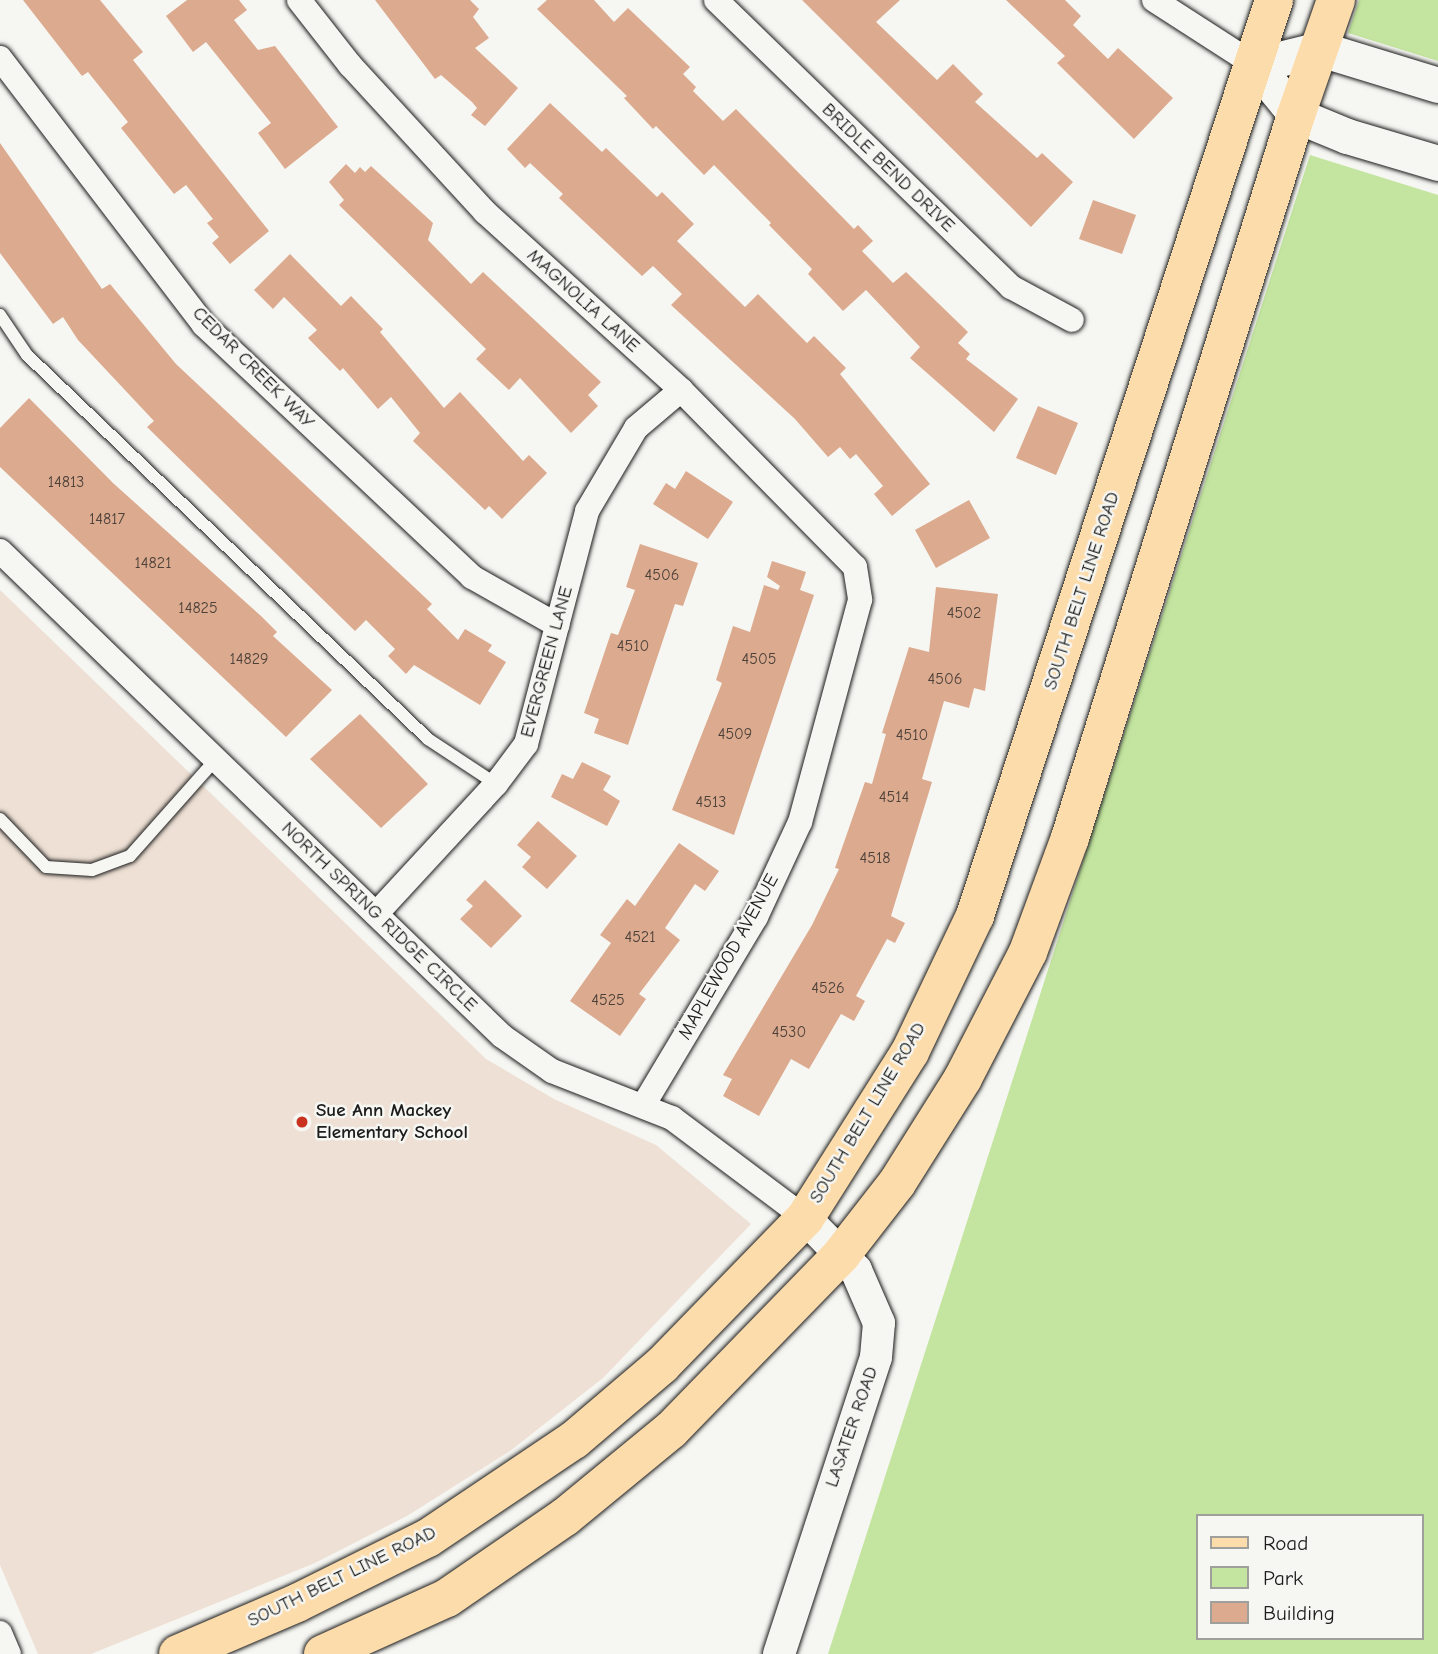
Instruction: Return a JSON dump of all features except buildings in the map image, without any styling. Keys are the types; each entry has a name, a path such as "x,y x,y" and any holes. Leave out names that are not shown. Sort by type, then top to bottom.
{"main road":[{"name":"SOUTH BELT LINE ROAD","path":"178,1654 297,1603 428,1538 574,1440 662,1366 805,1218 910,1052 975,916 1255,65 1274,0"},
{"path":"323,1654 447,1598 565,1517 671,1430 841,1255 897,1183 963,1078 1028,952 1070,838 1296,114 1336,0"},
{"path":"1438,85 1320,49 1255,65 1296,114 1347,136 1438,163"}],"street":[{"name":"MAGNOLIA LANE","path":"299,0 350,65 485,212 681,390 855,567 860,600"},
{"name":"BRIDLE BEND DRIVE","path":"716,0 1011,287 1072,320"},
{"path":"1154,0 1255,65"},
{"name":"CEDAR CREEK WAY","path":"0,58 204,325 472,577 557,625"},
{"name":"EVERGREEN LANE","path":"376,914 495,784 526,744 587,511 636,428 681,390"},
{"name":"NORTH SPRING RIDGE CIRCLE","path":"0,551 502,1036 552,1071 672,1118 805,1218"},
{"name":"MAPLEWOOD AVENUE","path":"643,1106 756,917 800,822 860,600"},
{"name":"LASATER ROAD","path":"779,1654 876,1357 879,1323 856,1270 805,1218"},
{"path":"0,1633 9,1654"}],"lane":[{"path":"0,315 27,355 418,729 495,784"},
{"path":"0,819 46,867 92,870 130,856 216,759"}],"shaded area":[{"name":"Sue Ann Mackey Elementary School","path":"0,590 486,1059 554,1099 656,1145 751,1224 603,1378 510,1451 407,1516 315,1563 91,1654 38,1654 0,1565"}],"green space":[{"path":"1359,0 1438,0 1438,61 1348,33"},
{"path":"1310,155 1438,195 1438,1654 828,1654"}],"place":[{"name":"Sue Ann Mackey Elementary School","path":"302,1122"}]}
